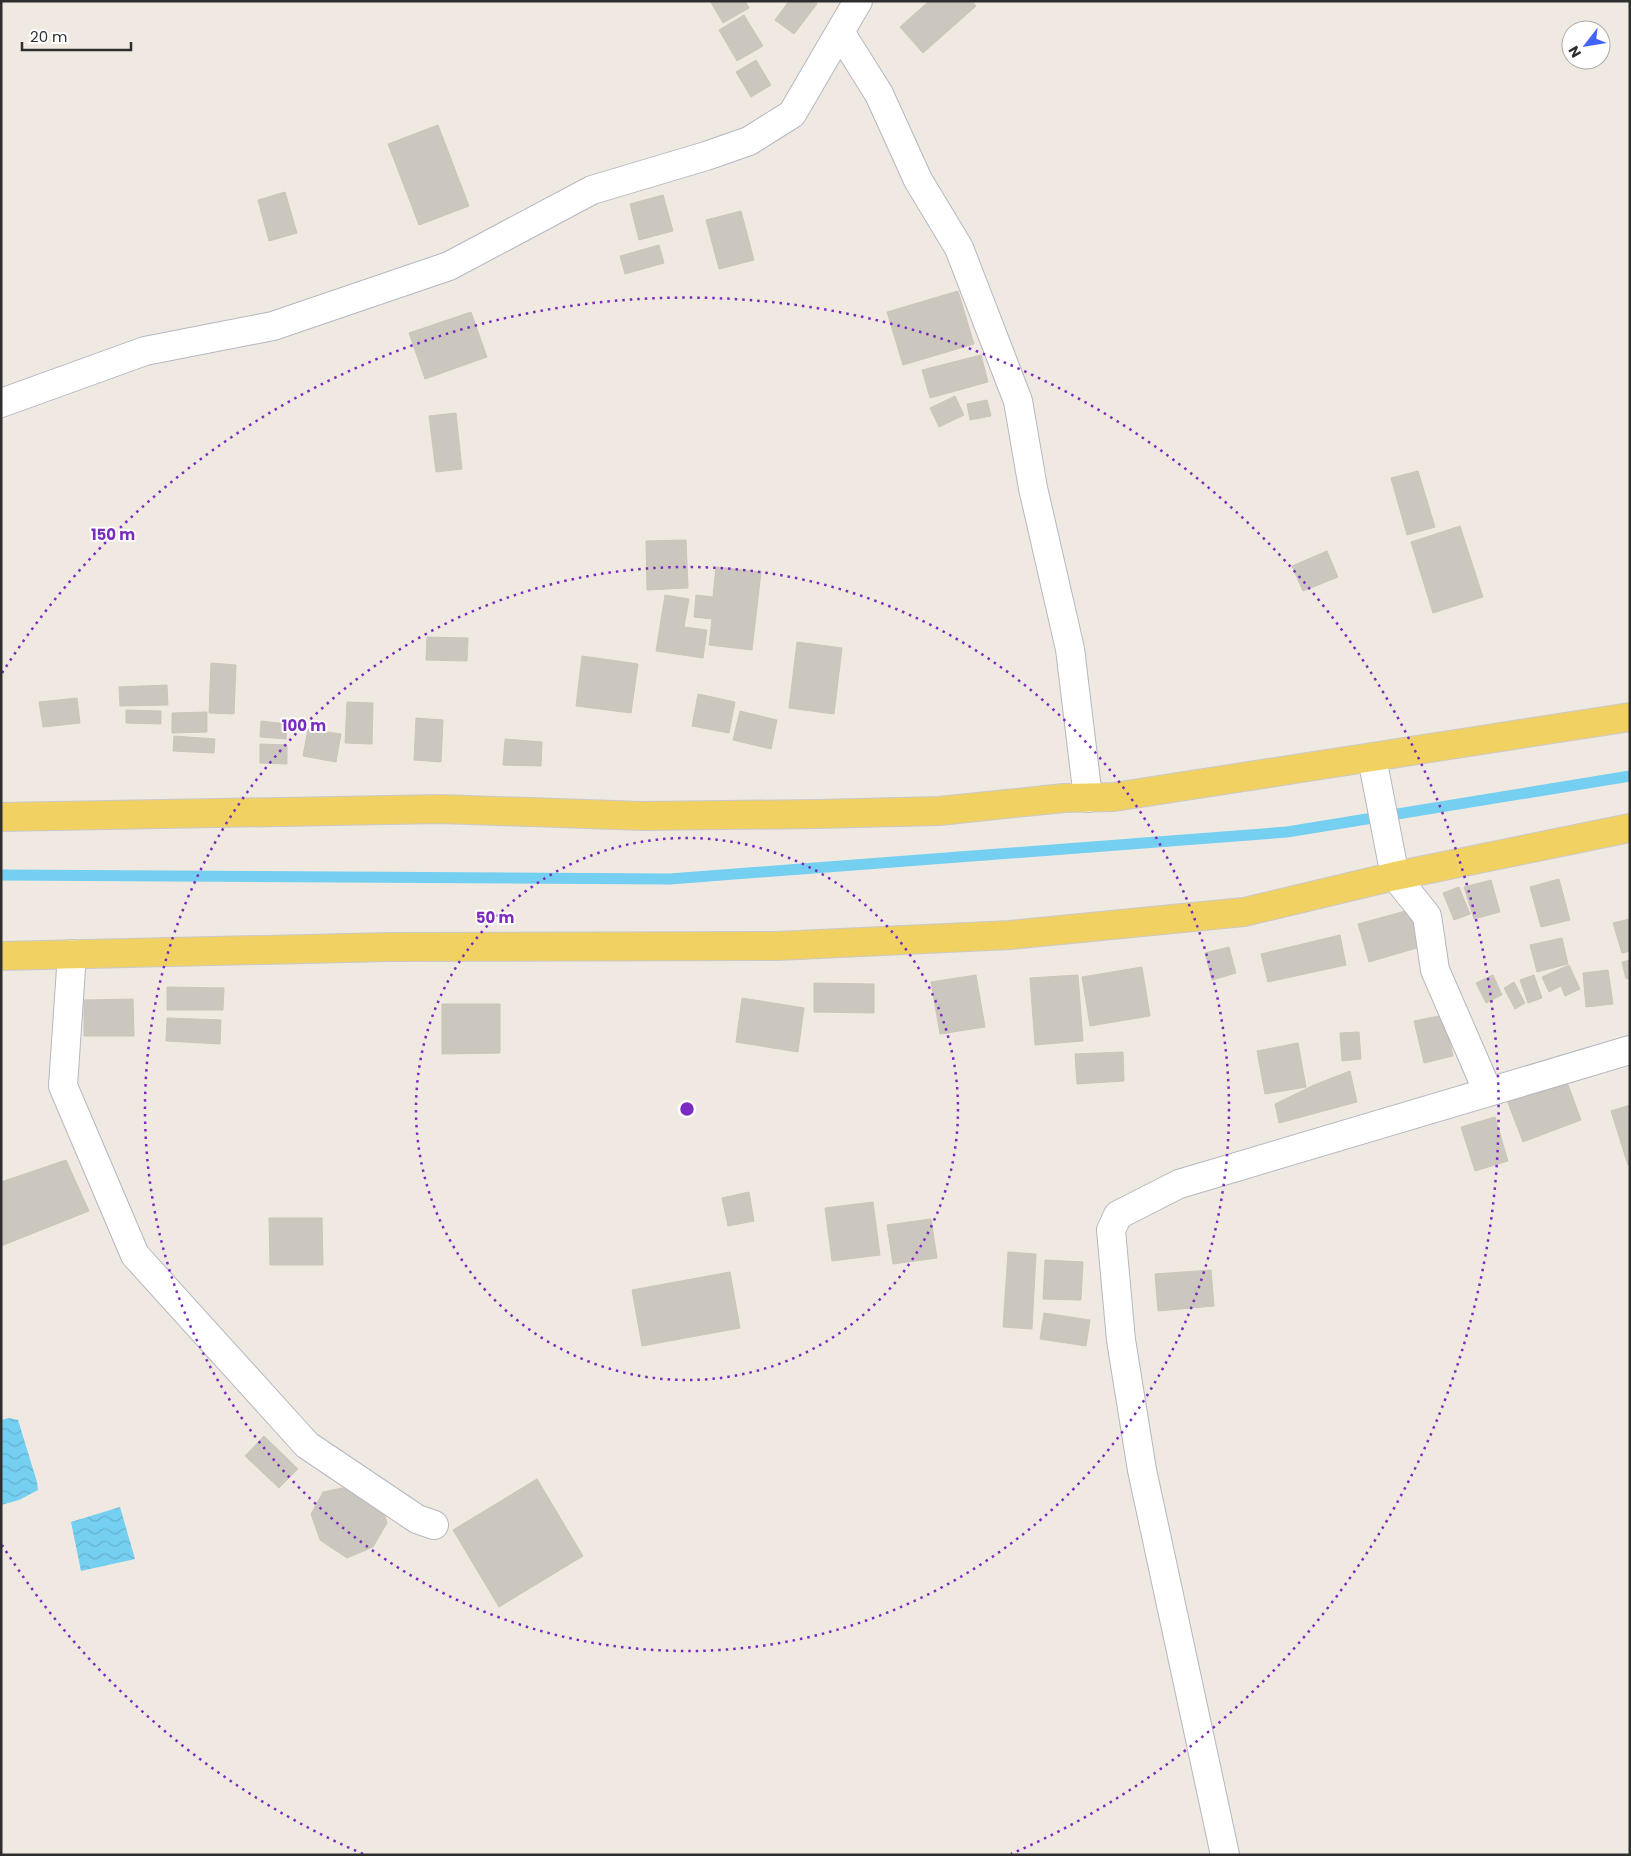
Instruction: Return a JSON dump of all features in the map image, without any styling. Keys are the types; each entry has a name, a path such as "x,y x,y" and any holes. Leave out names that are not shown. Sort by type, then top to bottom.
{"main road":[{"path":"1,817 441,809 643,816 939,811 1064,798 1114,797 1630,717"},
{"path":"1,956 389,947 777,946 1010,935 1244,912 1395,876 1630,828"}],"street":[{"path":"1,403 145,351 274,326 450,266 592,190 706,156 749,141 792,114 858,1"},
{"path":"840,32 879,94 918,180 959,248 1018,402 1033,488 1070,649 1088,798"},
{"path":"1372,758 1395,876 1427,916 1435,970 1488,1092"},
{"path":"72,954 63,1086 135,1255 307,1446 417,1519 434,1525"},
{"path":"1225,1855 1142,1470 1121,1340 1111,1230 1118,1214 1179,1184 1630,1050"}],"water":[{"path":"9,1418 18,1420 38,1490 19,1500 1,1505 1,1420"},
{"path":"120,1507 135,1559 81,1571 71,1522"}],"building":[{"path":"710,1 745,1 749,8 723,23"},
{"path":"789,1 813,1 817,4 794,34 775,20"},
{"path":"929,1 972,1 976,6 923,53 900,27"},
{"path":"744,15 763,46 737,61 719,30"},
{"path":"756,60 771,85 751,97 736,72"},
{"path":"438,125 469,206 419,225 388,144"},
{"path":"285,192 297,233 269,241 258,200"},
{"path":"663,195 673,231 639,240 630,204"},
{"path":"741,211 754,260 719,269 706,220"},
{"path":"659,245 664,263 625,274 620,256"},
{"path":"958,291 974,344 903,365 887,312"},
{"path":"471,312 487,357 425,379 409,333"},
{"path":"981,355 988,382 930,398 922,370"},
{"path":"955,396 964,415 939,427 930,408"},
{"path":"987,400 991,416 970,420 967,404"},
{"path":"456,413 462,469 436,472 429,416"},
{"path":"1418,471 1435,527 1407,535 1391,478"},
{"path":"1460,526 1483,597 1433,613 1411,542"},
{"path":"686,540 688,588 647,590 646,541"},
{"path":"1327,551 1338,577 1303,591 1292,566"},
{"path":"716,567 761,572 752,650 709,645 712,619 694,617 696,595 713,597"},
{"path":"665,595 689,599 684,627 707,630 703,658 656,651"},
{"path":"427,637 468,638 467,661 426,660"},
{"path":"797,642 842,648 834,714 789,708"},
{"path":"582,656 638,664 631,713 576,706"},
{"path":"211,663 236,665 234,714 209,713"},
{"path":"167,685 168,705 120,706 119,687"},
{"path":"698,694 735,702 729,733 692,726"},
{"path":"77,698 80,723 43,727 39,702"},
{"path":"347,702 373,703 372,744 345,743"},
{"path":"126,710 161,711 161,724 126,723"},
{"path":"740,711 777,720 771,749 733,740"},
{"path":"207,712 207,732 172,733 172,713"},
{"path":"416,718 443,720 441,762 414,760"},
{"path":"261,721 287,724 286,739 260,737"},
{"path":"308,729 341,734 336,762 303,756"},
{"path":"174,736 215,739 214,753 173,751"},
{"path":"505,739 542,742 541,766 503,765"},
{"path":"260,744 287,745 287,764 260,763"},
{"path":"1559,879 1570,920 1541,927 1530,887"},
{"path":"1491,880 1500,912 1474,919 1464,887"},
{"path":"1459,887 1470,914 1454,920 1443,893"},
{"path":"1409,910 1420,947 1369,962 1358,924"},
{"path":"1630,919 1630,951 1622,953 1613,923"},
{"path":"1340,935 1346,965 1268,982 1261,954"},
{"path":"1562,938 1568,964 1537,972 1530,945"},
{"path":"1229,947 1236,973 1212,980 1205,953"},
{"path":"1630,960 1630,978 1626,979 1622,962"},
{"path":"1569,965 1580,989 1565,996 1561,986 1549,992 1542,977"},
{"path":"1142,967 1150,1016 1090,1026 1082,977"},
{"path":"1608,970 1613,1004 1586,1007 1583,973"},
{"path":"976,975 985,1027 940,1034 931,982"},
{"path":"1078,975 1083,1041 1035,1045 1030,978"},
{"path":"1493,975 1502,995 1486,1003 1476,983"},
{"path":"1534,975 1542,998 1528,1003 1520,980"},
{"path":"1514,982 1525,1003 1515,1009 1504,988"},
{"path":"814,983 874,984 874,1013 814,1012"},
{"path":"167,987 224,988 223,1010 167,1010"},
{"path":"742,998 804,1008 798,1052 736,1042"},
{"path":"133,999 134,1036 84,1036 84,1000"},
{"path":"442,1004 500,1004 500,1053 442,1054"},
{"path":"1444,1015 1453,1056 1424,1063 1414,1021"},
{"path":"167,1018 221,1020 220,1044 166,1041"},
{"path":"1359,1032 1361,1059 1342,1061 1340,1033"},
{"path":"1298,1043 1306,1087 1265,1094 1257,1051"},
{"path":"1123,1052 1124,1081 1077,1084 1075,1054"},
{"path":"1350,1071 1357,1102 1279,1123 1275,1104 1314,1085"},
{"path":"1566,1079 1581,1120 1523,1142 1507,1100"},
{"path":"1630,1105 1630,1164 1628,1165 1611,1111"},
{"path":"1495,1117 1508,1161 1475,1171 1461,1127"},
{"path":"66,1160 89,1211 1,1246 1,1182"},
{"path":"749,1192 754,1221 728,1226 722,1198"},
{"path":"873,1202 880,1255 832,1261 825,1208"},
{"path":"269,1218 322,1218 323,1265 270,1265"},
{"path":"931,1219 937,1258 893,1264 887,1225"},
{"path":"1008,1252 1036,1254 1032,1329 1003,1327"},
{"path":"1045,1260 1083,1262 1081,1300 1043,1299"},
{"path":"1211,1270 1214,1306 1158,1311 1155,1274"},
{"path":"730,1272 740,1328 642,1346 632,1290"},
{"path":"1044,1313 1090,1320 1086,1346 1040,1339"},
{"path":"264,1436 298,1469 279,1488 245,1456"},
{"path":"537,1479 583,1556 499,1607 453,1530"},
{"path":"357,1485 380,1498 387,1523 373,1547 347,1558 320,1540 311,1514 323,1492"}],"waterway":[{"path":"1,875 670,879 1287,832 1630,776"}]}
